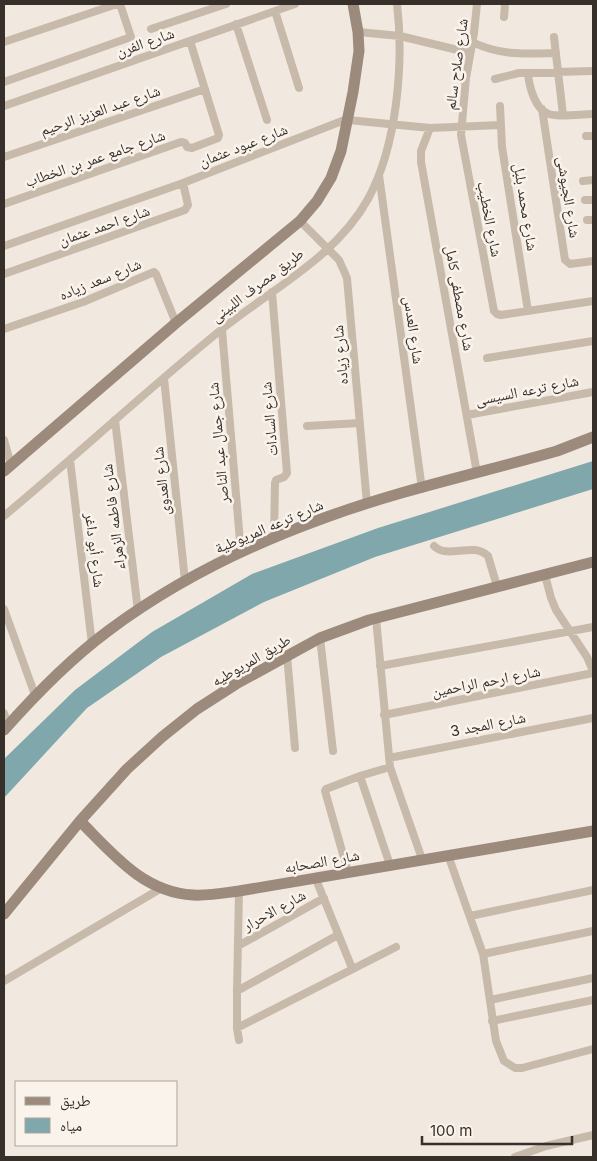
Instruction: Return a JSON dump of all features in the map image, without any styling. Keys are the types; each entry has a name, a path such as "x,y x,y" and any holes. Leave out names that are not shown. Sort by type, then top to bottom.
{"street":[{"path":"4,42 118,4 131,37 4,82"},
{"path":"151,29 226,4"},
{"name":"شارع الفرن","path":"4,106 295,4"},
{"name":"طريق مصرف اللبينى","path":"8,468 176,323 300,221 318,200 331,178 341,151 348,120 357,68 358,32 353,4"},
{"name":"طريق مصرف اللبينى","path":"4,516 222,330 328,249 354,220 368,199 379,175 393,125 400,36 397,4"},
{"name":"شارع صلاح سالم","path":"461,127 477,4"},
{"path":"504,17 505,4"},
{"path":"275,11 299,88"},
{"path":"236,24 267,120"},
{"path":"358,32 400,36 470,53"},
{"path":"554,38 563,115"},
{"path":"190,41 205,89"},
{"path":"472,42 488,49 505,53 556,53"},
{"path":"495,79 511,74 593,71"},
{"path":"528,73 530,88 542,109 549,114 593,114"},
{"name":"شارع جامع عمر بن الخطاب","path":"4,204 181,142 185,143 187,147 192,148 218,138 219,134 205,89"},
{"name":"شارع عبد العزيز الرحيم","path":"4,157 205,89"},
{"name":"شارع محمد بلبل","path":"500,106 502,147 528,311"},
{"name":"شارع الجيوشى","path":"542,109 565,260 570,264 593,261"},
{"name":"شارع عبود عثمان","path":"4,246 183,183 348,120 430,128 500,125"},
{"name":"شارع الخطيب","path":"461,127 466,165 493,306 497,314 501,315 528,311"},
{"name":"شارع مصطفى كامل","path":"430,128 421,151 421,162 477,473"},
{"name":"شارع العدس","path":"379,175 422,489"},
{"path":"583,181 593,180"},
{"name":"شارع احمد عثمان","path":"4,274 185,210 188,204 183,183"},
{"name":"شارع زياده","path":"300,221 339,260 347,278 367,504"},
{"name":"شارع سعد زياده","path":"4,329 83,302 154,272 176,323"},
{"name":"شارع السادات","path":"272,292 287,473 284,477 276,480 275,483 274,537"},
{"path":"528,311 593,301"},
{"name":"شارع جمال عبد الناصر","path":"222,330 240,553"},
{"path":"488,358 593,340"},
{"name":"شارع العدوى","path":"164,378 185,581"},
{"name":"شارع ترعه السيسى","path":"467,415 593,392"},
{"name":"شارع فاطمه الزهراء","path":"115,420 138,611"},
{"path":"307,426 360,423"},
{"name":"شارع ترعه المريوطية","path":"6,728 36,695 107,632 185,581 240,553 325,517 557,451 593,437"},
{"path":"4,440 8,468"},
{"name":"شارع أبو داغر","path":"70,460 92,644"},
{"path":"434,546 442,551 475,549 485,553 488,556 497,586"},
{"name":"طريق المريوطيه","path":"4,914 80,821 127,769 162,737 197,709 236,684 320,638 376,618 593,562"},
{"path":"545,575 551,598 583,650 593,672"},
{"path":"4,609 36,695"},
{"path":"376,618 390,767 422,859"},
{"path":"380,666 593,627"},
{"path":"320,638 334,751"},
{"path":"287,655 295,748"},
{"name":"شارع ارحم الراحمين","path":"384,715 593,672"},
{"path":"4,713 6,728"},
{"name":"شارع المجد 3","path":"389,758 593,718"},
{"path":"348,872 325,791 360,776 390,767"},
{"path":"360,776 390,865"},
{"name":"شارع الصحابه","path":"80,821 137,876 160,889 193,895 239,891 593,831"},
{"path":"448,855 483,954 492,1021 496,1040 504,1061 515,1068 522,1068 593,1049"},
{"path":"316,877 352,968"},
{"path":"4,981 160,889"},
{"path":"470,916 593,890"},
{"path":"239,891 236,991 239,1040"},
{"name":"شارع الاحرار","path":"238,946 324,898"},
{"path":"483,954 593,932"},
{"path":"236,991 338,935"},
{"path":"237,1028 396,947"},
{"path":"490,1000 593,978"},
{"path":"492,1021 593,1000"},
{"path":"515,1157 546,1146 593,1135"}],"water":[{"path":"593,461 593,489 375,557 264,602 161,657 87,708 4,798 4,759 75,690 152,632 252,574 378,528"}]}
